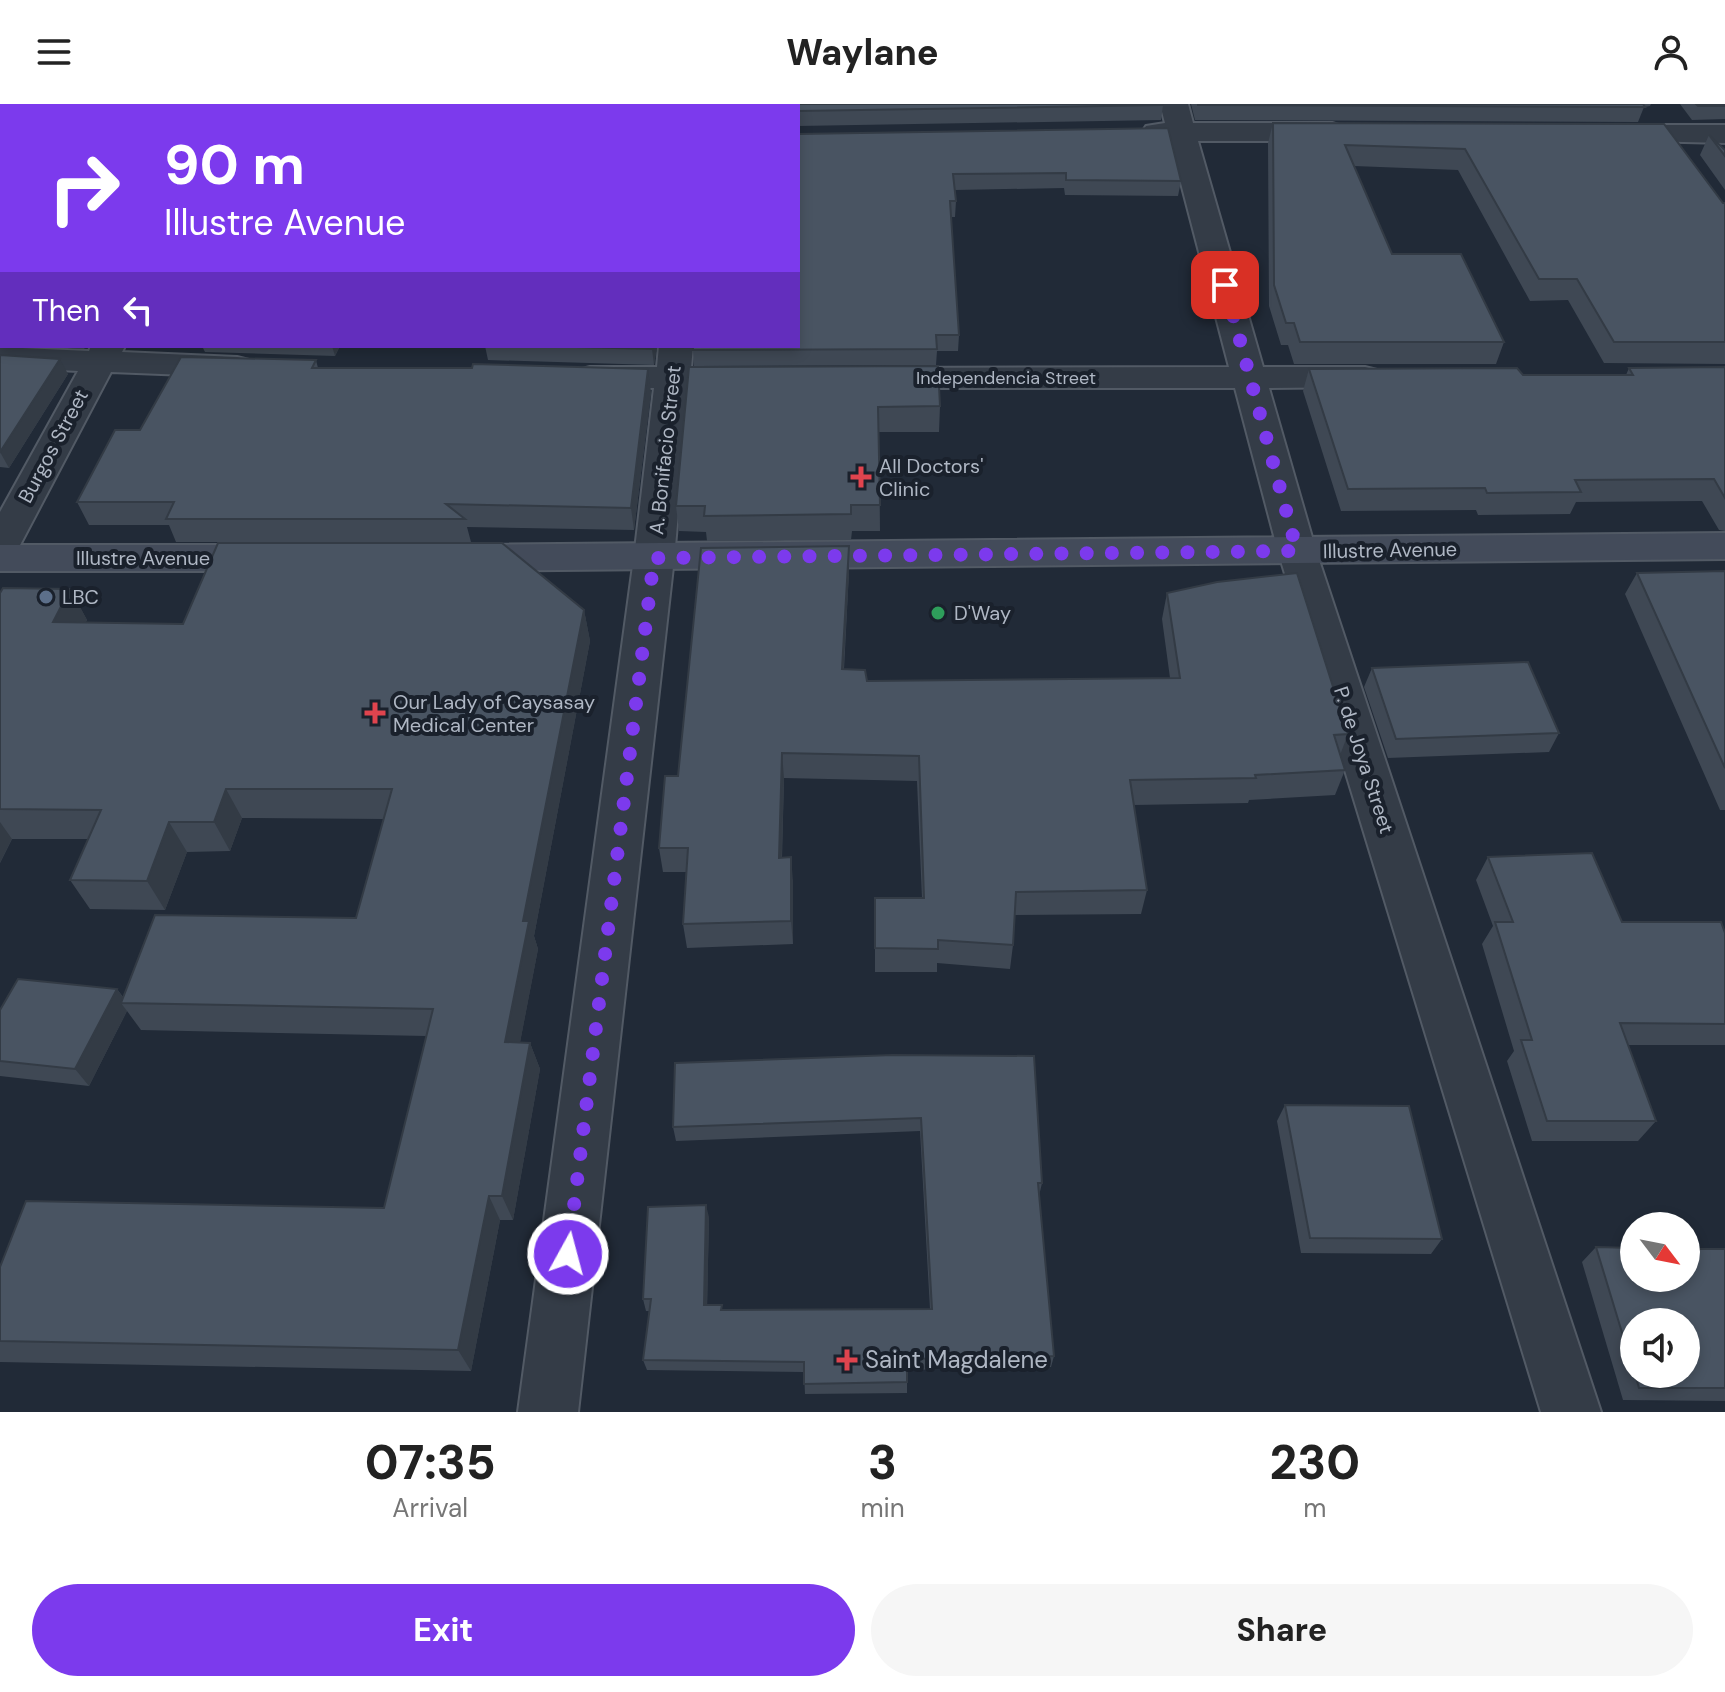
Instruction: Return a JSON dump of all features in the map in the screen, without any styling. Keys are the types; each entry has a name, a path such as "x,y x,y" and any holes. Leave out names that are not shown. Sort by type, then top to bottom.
{"main road":[{"name":"Illustre Avenue","path":"431,558 1725,546"},
{"name":"Illustre Avenue","path":"0,558 303,558"}],"street":[{"path":"1644,104 1675,146"},
{"path":"1136,132 1178,118 1354,133"},
{"name":"P. de Joya Street","path":"1178,118 1297,551 1571,1412"},
{"path":"1588,134 1675,146 1725,134"},
{"path":"0,357 102,354 273,368"},
{"name":"Burgos Street","path":"0,547 102,354"},
{"path":"561,376 674,362 782,379"},
{"name":"A. Bonifacio Street","path":"548,1412 654,558 674,362"},
{"name":"Independencia Street","path":"844,379 1393,377"}],"building":[{"path":"800,104 1163,105 800,111"},
{"path":"1643,104 1645,107 1198,105"},
{"path":"1696,104 1725,104 1725,106 1698,106"},
{"path":"1273,123 1664,124 1725,203 1725,342 1614,342 1577,279 1539,279 1465,149 1345,145 1392,254 1461,254 1504,342 1300,342 1294,323 1286,323 1274,285"},
{"path":"1168,128 1181,181 1066,180 1066,173 953,174 956,201 950,201 959,335 936,335 937,349 693,350 800,348 800,134"},
{"path":"1709,135 1725,150 1725,156"},
{"path":"0,355 60,359 0,452"},
{"path":"181,357 316,360 312,368 472,368 473,364 648,369 631,508 446,504 465,519 166,519 174,502 77,502 115,430 140,430"},
{"path":"938,366 940,406 878,407 880,505 851,505 851,514 704,516 705,506 676,506 689,367"},
{"path":"1725,367 1725,498 1714,479 1575,480 1581,492 1487,493 1485,488 1348,489 1309,369 1517,368 1523,375 1633,375 1629,368"},
{"path":"218,543 502,543 584,610 523,921 529,921 505,1042 530,1043 502,1196 489,1196 458,1350 0,1341 0,1267 26,1201 384,1208 433,1009 121,1003 155,915 356,918 392,789 226,789 214,822 169,822 147,881 70,880 101,810 0,809 0,593 3,588 70,589 53,622 183,624"},
{"path":"849,546 842,669 865,670 867,681 1180,678 1167,593 1217,582 1297,573 1348,734 1334,735 1345,770 1255,775 1256,778 1130,780 1147,890 1016,892 1013,945 938,940 938,949 875,948 875,898 924,898 919,756 782,753 779,858 791,857 791,921 683,924 688,848 659,848 665,776 678,776 701,548"},
{"path":"1725,571 1725,768 1637,573"},
{"path":"1528,662 1559,733 1396,739 1372,668"},
{"path":"1592,853 1622,922 1721,922 1725,933 1725,1024 1620,1023 1656,1121 1547,1121 1521,1040 1532,1040 1495,922 1513,922 1488,857"},
{"path":"18,979 117,989 75,1069 0,1061 0,1010"},
{"path":"893,1055 1034,1056 1042,1183 1038,1183 1054,1356 907,1359 907,1382 804,1384 804,1362 643,1360 651,1299 643,1299 648,1207 706,1205 704,1305 722,1305 721,1310 932,1309 921,1118 673,1127 675,1063"},
{"path":"1285,1105 1409,1106 1442,1239 1310,1238"},
{"path":"1596,1247 1620,1248 1620,1292 1700,1292 1700,1249 1725,1249 1725,1388 1700,1388 1700,1308 1620,1308 1620,1326"}],"place":[{"name":"All Doctors' Clinic","path":"861,477"},
{"name":"LBC","path":"46,597"},
{"name":"D'Way","path":"938,613"},
{"name":"Our Lady of Caysasay Medical Center","path":"375,713"},
{"name":"Saint Magdalene","path":"847,1360"}],"route":[{"path":"568,1254 654,558 1297,551 1225,285"}]}
